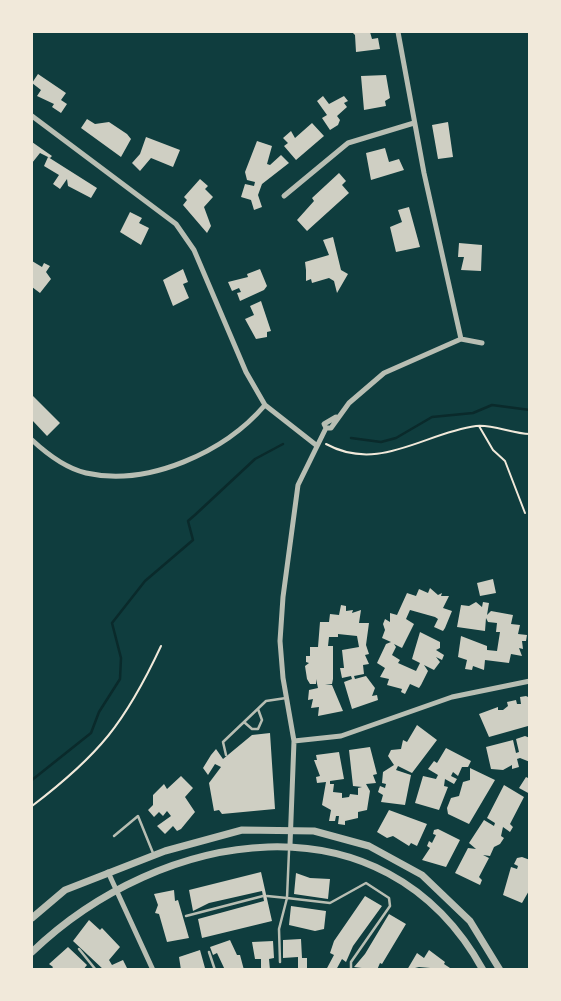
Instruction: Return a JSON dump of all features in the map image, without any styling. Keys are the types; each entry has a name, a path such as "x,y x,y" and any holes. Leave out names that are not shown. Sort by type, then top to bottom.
{"street":[{"path":"398,32 414,123 461,339"},
{"path":"32,116 166,214 187,236 246,372 265,405 316,445"},
{"path":"284,196 348,143 414,123"},
{"path":"290,845 293,741 280,641 298,485 328,420 336,417 363,389 384,373 461,339 482,343"},
{"path":"32,440 68,467 85,473 125,477 159,470 219,444 240,430 265,405"},
{"path":"293,741 341,736 373,727 452,697 530,681"},
{"path":"32,918 65,890 108,872 242,830 290,829 332,835 369,846 422,875 470,921 500,970"},
{"path":"32,952 73,916 116,890 162,869 220,851 290,845 341,854 397,879 445,916 483,970"},
{"path":"108,872 153,970"}],"lane":[{"path":"226,755 222,751 223,742 266,701 286,698"},
{"path":"244,722 252,729 261,725 258,709"},
{"path":"114,836 138,816 155,856"},
{"path":"280,962 279,929 287,898 290,845"},
{"path":"186,916 265,896 330,903 366,883 389,898 390,906 351,962 351,970"},
{"path":"79,949 96,970"},
{"path":"209,952 215,970"},
{"path":"89,970 93,965"}],"path":[{"path":"478,425 493,450 505,461 525,513"},
{"path":"330,447 358,455 388,454 478,425 530,434"},
{"path":"32,806 71,776 107,741 138,694 161,646"}],"building":[{"path":"352,32 370,32 372,39 378,38 380,49 356,52 355,35"},
{"path":"38,74 66,93 61,100 67,104 61,113 52,107 54,104 37,96 41,90 32,83"},
{"path":"386,75 390,98 385,101 386,106 364,110 361,76"},
{"path":"323,96 329,104 344,96 348,101 344,103 347,107 337,116 340,120 338,125 330,130 322,118 327,115 317,101"},
{"path":"87,119 95,124 109,122 127,134 131,139 121,157 81,128"},
{"path":"448,122 453,157 438,159 432,125"},
{"path":"312,123 324,136 296,160 284,146 288,143 283,138 291,131 295,138"},
{"path":"146,137 180,150 173,167 151,158 140,171 132,163 140,154"},
{"path":"257,141 272,146 267,164 270,165 281,155 289,163 262,184 258,195 262,207 254,210 251,200 241,197 245,184 254,186 255,182 247,180 245,172"},
{"path":"32,142 52,156 50,158 40,153 32,163"},
{"path":"385,148 389,162 399,159 404,170 371,180 366,153"},
{"path":"48,157 97,188 91,198 68,186 67,179 60,189 53,184 59,175 44,166"},
{"path":"339,173 346,181 342,185 349,193 307,231 297,220 314,201 312,198"},
{"path":"200,179 208,186 205,189 213,197 204,207 211,226 207,233 183,205 187,200 184,197"},
{"path":"409,207 420,247 396,252 390,227 402,222 398,210"},
{"path":"130,212 142,218 139,223 149,228 141,245 120,232"},
{"path":"333,237 341,270 348,274 337,293 334,281 329,278 312,283 311,279 306,281 305,262 329,255 323,240"},
{"path":"459,243 482,245 481,271 461,270 464,257 458,257"},
{"path":"32,261 42,267 44,263 50,266 46,272 51,279 40,293 32,287"},
{"path":"183,269 188,282 183,284 189,298 173,306 163,280"},
{"path":"260,269 267,286 240,301 237,293 241,292 239,288 232,291 228,282 248,277 247,274"},
{"path":"261,301 271,331 267,332 267,337 256,339 245,319 254,315 250,306"},
{"path":"32,395 60,423 47,436 32,420"},
{"path":"493,579 496,593 480,596 477,583"},
{"path":"430,588 438,595 442,593 441,596 449,596 443,608 452,611 445,628 443,631 434,627 438,619 435,617 410,610 406,619 414,624 402,648 394,644 396,647 392,655 400,660 398,663 416,671 420,663 412,659 420,632 440,642 440,648 436,650 444,655 442,660 436,657 440,662 434,670 424,665 428,671 421,685 419,688 410,684 405,694 401,692 402,689 387,685 389,679 380,677 385,668 377,663 386,644 391,642 382,638 385,630 383,624 385,619 390,622 390,613 397,615 407,593 416,596 419,589 428,593"},
{"path":"476,602 482,607 483,602 489,603 487,615 491,611 513,615 511,624 520,625 518,634 527,635 526,641 522,641 523,649 519,648 522,656 511,654 509,663 485,660 484,670 473,666 472,670 465,669 467,660 458,657 461,636 487,646 487,650 497,651 500,632 496,632 497,623 488,622 486,618 485,631 457,627 461,605 469,606"},
{"path":"341,605 346,606 346,611 353,610 352,613 361,610 359,623 369,623 366,645 369,654 365,655 369,664 363,665 364,674 354,676 355,679 366,676 375,688 372,696 377,695 378,700 352,709 344,682 352,679 351,676 342,678 340,668 344,668 342,650 359,647 357,636 338,634 338,637 329,637 328,646 333,646 333,679 332,684 325,684 332,685 343,711 318,716 319,707 311,708 313,699 308,700 309,690 318,688 316,679 316,684 310,684 307,679 305,666 309,663 306,662 306,656 310,656 310,647 318,647 320,622 329,622 330,614 339,615"},
{"path":"520,697 530,698 528,726 489,737 479,714 498,707 498,710 503,710 508,706 507,702 516,700 517,704 521,704"},
{"path":"417,725 437,740 412,773 398,766 396,770 411,775 405,805 381,802 383,795 378,792 380,786 385,788 386,784 382,783 383,772 394,765 388,756 391,750 401,749 403,740 407,742"},
{"path":"270,733 275,809 222,814 219,810 214,811 209,783 221,767 215,764 208,775 203,768 211,755 216,749 223,759 252,735"},
{"path":"525,736 530,738 530,762 520,758 517,759 519,767 512,769 512,765 503,770 491,769 486,747 513,740 516,753 519,752 516,739"},
{"path":"370,747 377,774 373,775 376,783 366,784 370,791 367,810 358,812 358,818 345,821 345,825 338,824 339,816 336,816 335,821 329,821 331,810 322,805 326,782 317,783 316,777 320,776 314,760 317,760 316,755 339,752 344,779 330,781 330,784 334,784 333,792 342,793 342,798 349,797 350,794 358,795 358,788 362,787 353,786 349,750"},
{"path":"446,748 471,761 468,767 462,767 458,776 453,772 451,776 457,779 454,784 445,779 444,786 448,787 439,810 415,803 423,776 436,779 438,775 428,769 434,761 437,763"},
{"path":"470,768 495,780 469,824 448,814 447,808 451,798 459,796 463,782 470,780"},
{"path":"181,776 193,788 185,797 195,812 181,829 177,831 173,826 165,834 157,826 171,816 167,811 163,816 159,812 154,817 148,810 153,805 153,795 164,784 167,789"},
{"path":"526,777 530,779 530,794 519,788"},
{"path":"504,785 524,797 510,824 513,827 510,832 503,827 501,836 504,838 500,844 494,847 490,856 483,855 489,858 479,877 482,880 480,885 455,873 468,848 476,849 469,843 484,820 494,826 495,823 487,818"},
{"path":"389,810 427,824 417,846 411,843 409,846 393,836 387,838 377,832"},
{"path":"438,829 460,840 446,867 422,860 430,848 427,846 429,841 432,843 436,835 433,834 434,830"},
{"path":"517,858 530,860 530,889 522,903 503,895 511,867 517,869 518,866 514,864"},
{"path":"261,872 272,921 202,938 198,919 264,901 262,891 209,903 193,911 189,890"},
{"path":"296,873 310,878 330,879 328,899 294,894"},
{"path":"174,890 175,901 178,900 189,938 167,942 159,914 155,913 158,905 154,894"},
{"path":"365,896 382,906 353,946 346,962 342,959 336,970 326,970 334,955 330,953 334,941"},
{"path":"291,906 326,911 324,929 315,931 289,925"},
{"path":"389,914 406,924 382,964 380,963 377,970 354,967 365,954"},
{"path":"89,920 100,930 102,928 120,947 109,960 112,965 123,960 128,970 104,970 73,941"},
{"path":"301,939 302,958 307,958 307,970 298,970 298,957 283,958 283,940"},
{"path":"230,940 237,955 240,955 244,970 225,970 217,953 213,955 210,947"},
{"path":"273,941 274,958 269,959 270,970 261,970 261,959 255,959 252,942"},
{"path":"68,947 87,965 83,970 51,970 53,967 49,964"},
{"path":"200,950 205,968 181,970 179,957"},
{"path":"429,950 453,970 419,967 407,970 417,953 424,958"}],"waterway":[{"path":"351,438 381,442 396,438 432,417 473,413 492,405 530,410"},
{"path":"32,780 91,733 99,712 120,679 121,658 112,623 145,581 193,540 188,521 255,459 283,444"}]}
